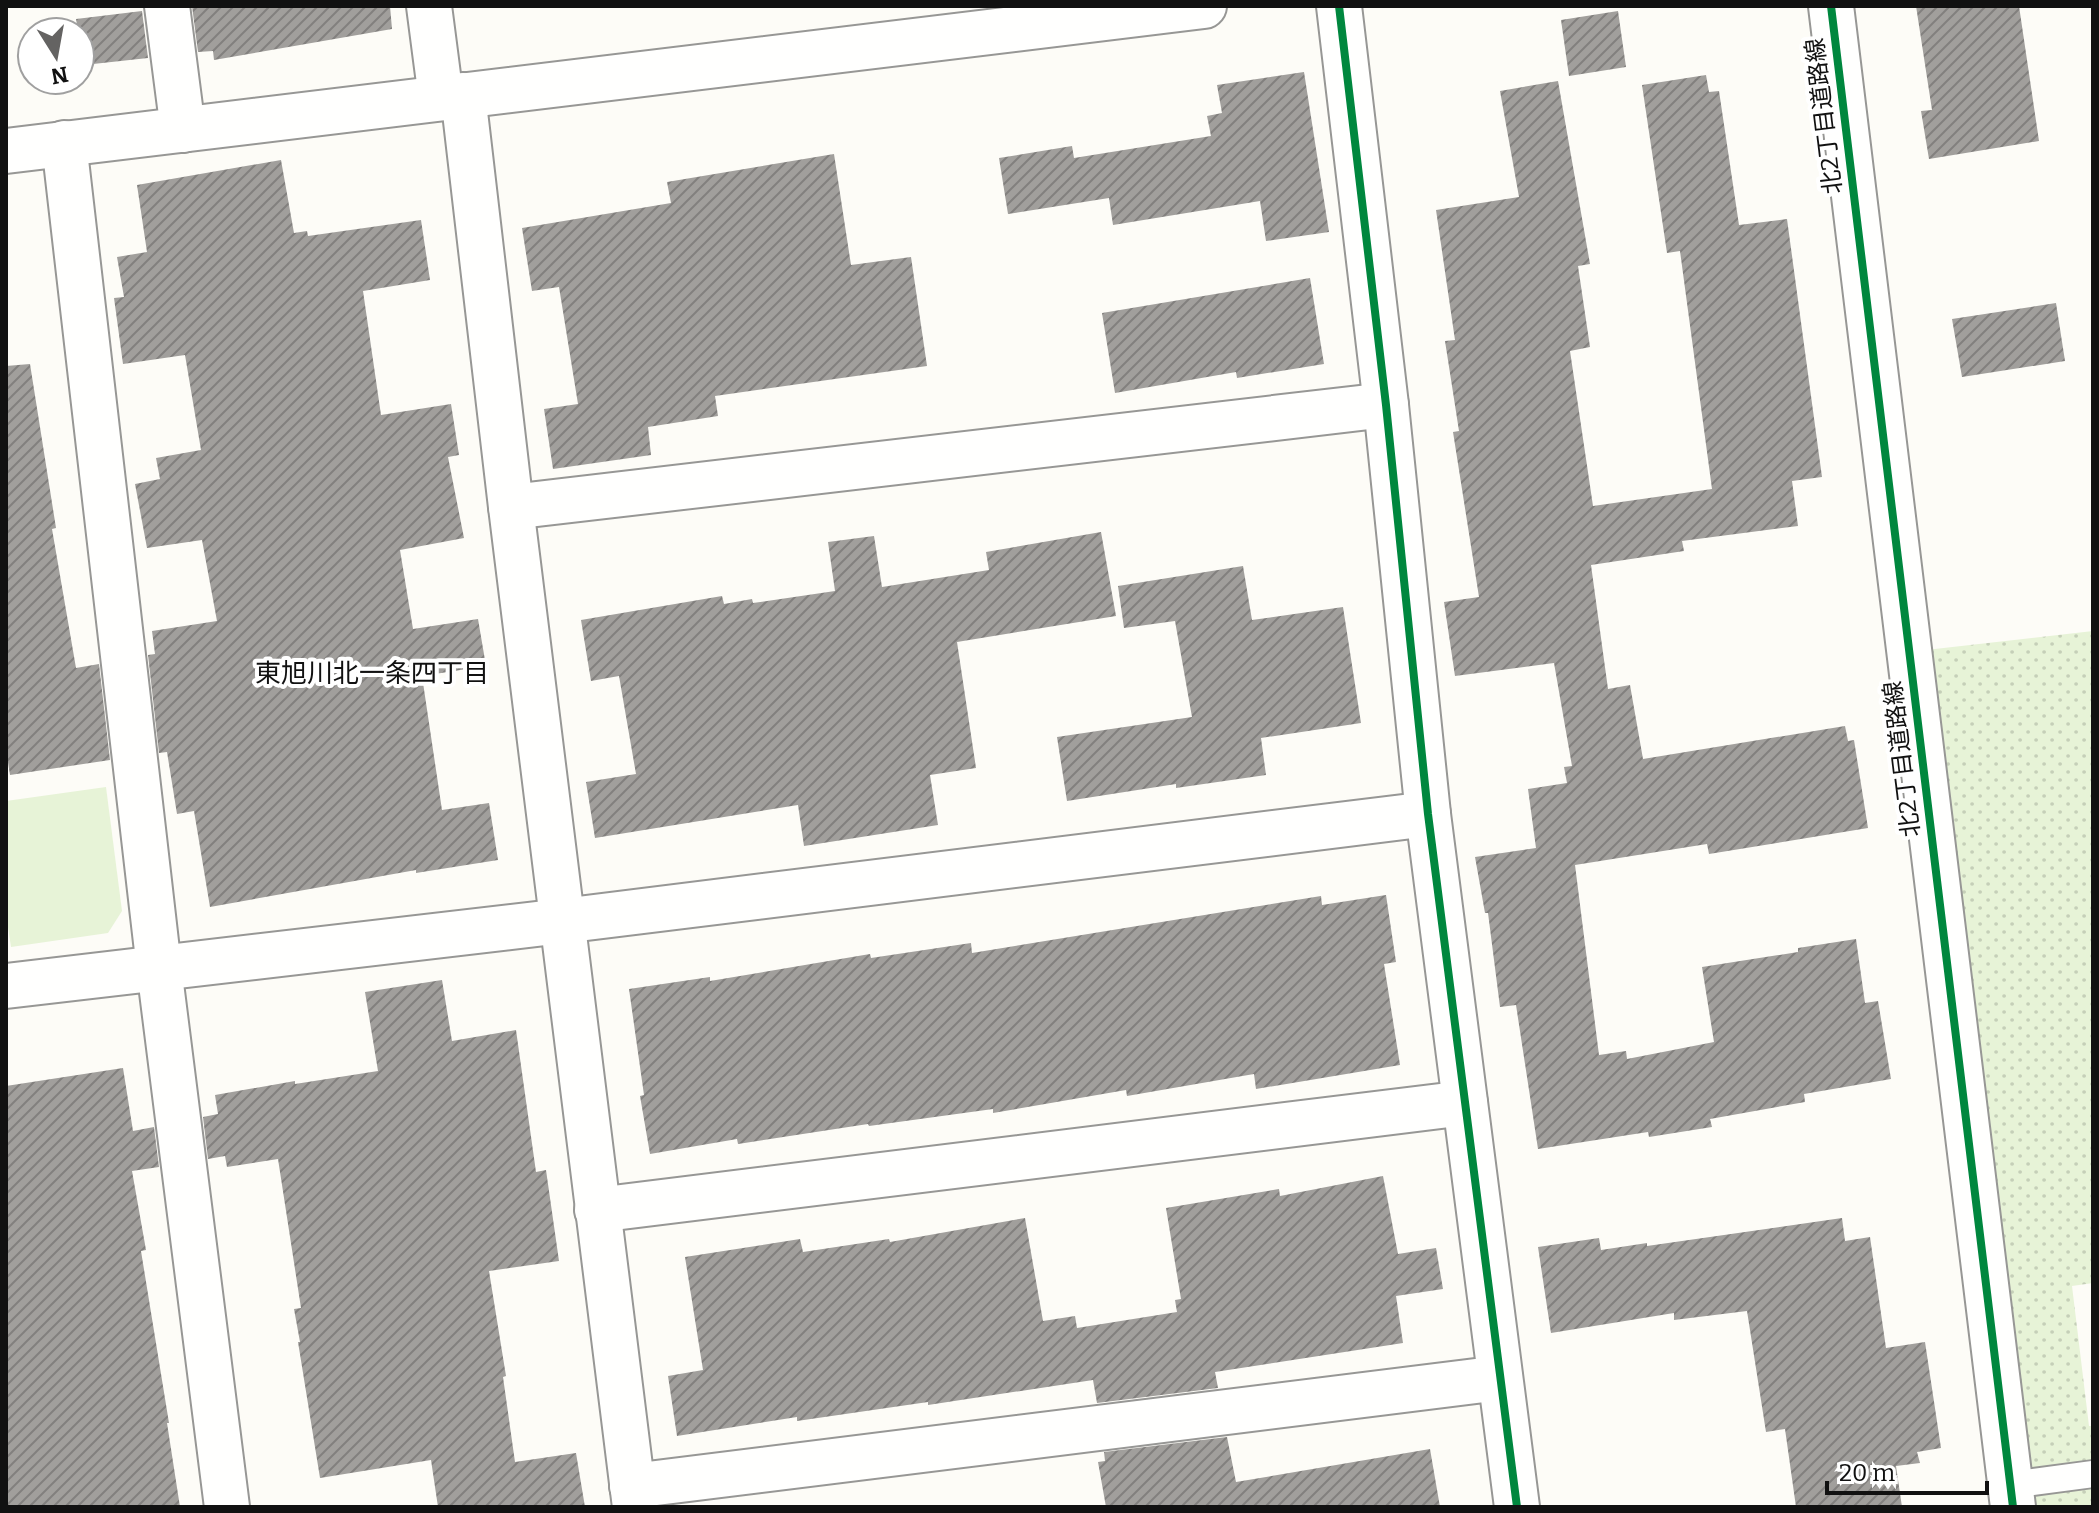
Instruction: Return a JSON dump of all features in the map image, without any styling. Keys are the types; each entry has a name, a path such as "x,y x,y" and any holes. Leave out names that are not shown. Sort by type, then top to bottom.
{"street":[{"path":"167,6 183,130"},
{"path":"429,6 452,97 511,507 633,1496 1500,1378"},
{"path":"6,151 1204,6"},
{"path":"1339,6 1386,405 1428,814 1517,1507"},
{"name":"北2丁目道路線","path":"1831,6 2011,1496"},
{"path":"64,143 159,968 227,1507"},
{"path":"511,507 1386,405"},
{"path":"6,986 1428,814"},
{"path":"597,1210 1465,1103"}],"lane":[{"path":"2011,1496 2093,1474"}],"green space":[{"path":"2093,631 2093,1283 2072,1286 2089,1426 2093,1426 2093,1507 2027,1507 1926,650"},
{"path":"106,787 122,911 108,933 11,947 6,914 6,801"}],"building":[{"path":"192,6 390,6 392,29 214,60 213,51 198,52"},
{"path":"1916,6 2019,6 2039,141 1929,159 1921,111 1932,110"},
{"path":"142,11 148,58 96,64 96,17"},
{"path":"1618,11 1626,67 1569,76 1561,20"},
{"path":"1304,72 1329,232 1266,241 1260,201 1113,225 1109,198 1008,214 999,158 1072,146 1074,158 1211,136 1207,116 1222,113 1217,85"},
{"path":"1706,75 1709,92 1719,91 1739,225 1787,219 1822,477 1792,481 1798,526 1682,541 1684,551 1591,565 1608,689 1630,685 1643,759 1845,726 1848,741 1854,740 1868,828 1709,854 1707,844 1575,865 1599,1055 1626,1051 1627,1059 1714,1042 1702,967 1798,952 1798,948 1856,939 1865,1003 1878,1001 1891,1079 1804,1094 1805,1102 1710,1119 1712,1127 1649,1137 1648,1132 1538,1149 1516,1005 1500,1007 1488,913 1485,913 1475,857 1536,848 1528,789 1567,783 1564,767 1572,766 1554,663 1455,676 1444,602 1479,597 1453,432 1459,431 1445,341 1455,340 1436,210 1519,197 1500,91 1558,81 1590,264 1578,266 1590,347 1570,351 1593,506 1712,489 1680,251 1667,253 1642,85"},
{"path":"834,154 851,265 911,257 927,366 715,396 718,416 648,427 651,455 553,469 544,409 578,404 559,287 532,291 522,228 671,203 667,182"},
{"path":"281,160 294,233 307,231 308,236 421,220 430,280 363,291 381,415 451,404 459,455 448,457 464,538 400,550 413,629 478,619 486,666 422,676 442,810 489,803 498,860 416,873 416,870 210,907 194,811 177,814 167,752 159,753 148,655 155,654 152,631 217,621 202,540 147,548 135,484 160,479 156,458 201,450 185,355 123,364 114,298 124,297 117,257 147,252 137,185"},
{"path":"1310,278 1324,364 1237,378 1236,372 1115,393 1102,313"},
{"path":"2056,303 2065,361 1962,377 1952,319"},
{"path":"30,364 56,528 52,529 76,668 99,664 110,760 10,775 6,750 6,366"},
{"path":"1101,532 1116,616 957,642 976,768 930,775 938,825 804,846 798,805 595,838 586,782 636,774 619,676 591,681 581,620 722,596 724,604 752,599 753,603 835,591 828,542 874,536 882,587 989,570 986,552"},
{"path":"1243,566 1252,620 1343,607 1361,723 1261,738 1266,775 1176,788 1176,784 1067,801 1057,737 1192,717 1175,621 1124,628 1118,586"},
{"path":"1386,895 1396,962 1384,964 1400,1065 1256,1089 1254,1074 1127,1096 1126,1090 993,1113 993,1109 868,1124 738,1144 737,1139 650,1154 640,1096 644,1095 629,989 710,977 710,981 870,954 871,958 971,943 972,953 1321,896 1322,905"},
{"path":"442,980 452,1041 516,1030 536,1172 546,1170 559,1261 489,1271 506,1376 503,1377 515,1462 576,1453 585,1507 438,1507 431,1460 320,1478 298,1342 294,1309 301,1308 278,1159 227,1167 225,1156 208,1159 203,1117 218,1114 215,1095 378,1071 365,992"},
{"path":"123,1068 133,1131 154,1127 159,1167 132,1171 146,1250 141,1251 180,1507 6,1507 6,1086"},
{"path":"1383,1176 1398,1254 1436,1248 1443,1289 1396,1296 1403,1343 1215,1372 1218,1388 1097,1403 1093,1380 928,1405 928,1402 797,1421 797,1417 677,1436 668,1376 703,1370 685,1257 800,1239 803,1252 889,1239 890,1242 1025,1218 1043,1321 1075,1316 1077,1328 1177,1312 1175,1300 1181,1299 1166,1208 1279,1189 1280,1196"},
{"path":"1842,1218 1845,1241 1870,1237 1886,1348 1925,1342 1941,1448 1917,1452 1920,1463 1896,1466 1902,1507 1796,1507 1785,1429 1766,1432 1747,1311 1674,1320 1674,1313 1551,1333 1538,1247 1599,1238 1601,1250 1647,1243 1647,1246"},
{"path":"1227,1437 1236,1482 1430,1449 1440,1507 1106,1507 1098,1462 1105,1461 1104,1452"}],"cycle path":[{"path":"1339,6 1386,405 1428,814 1517,1507"},
{"path":"1831,6 2013,1507"}],"district":[{"name":"東旭川北一条四丁目","path":"372,673"}]}
